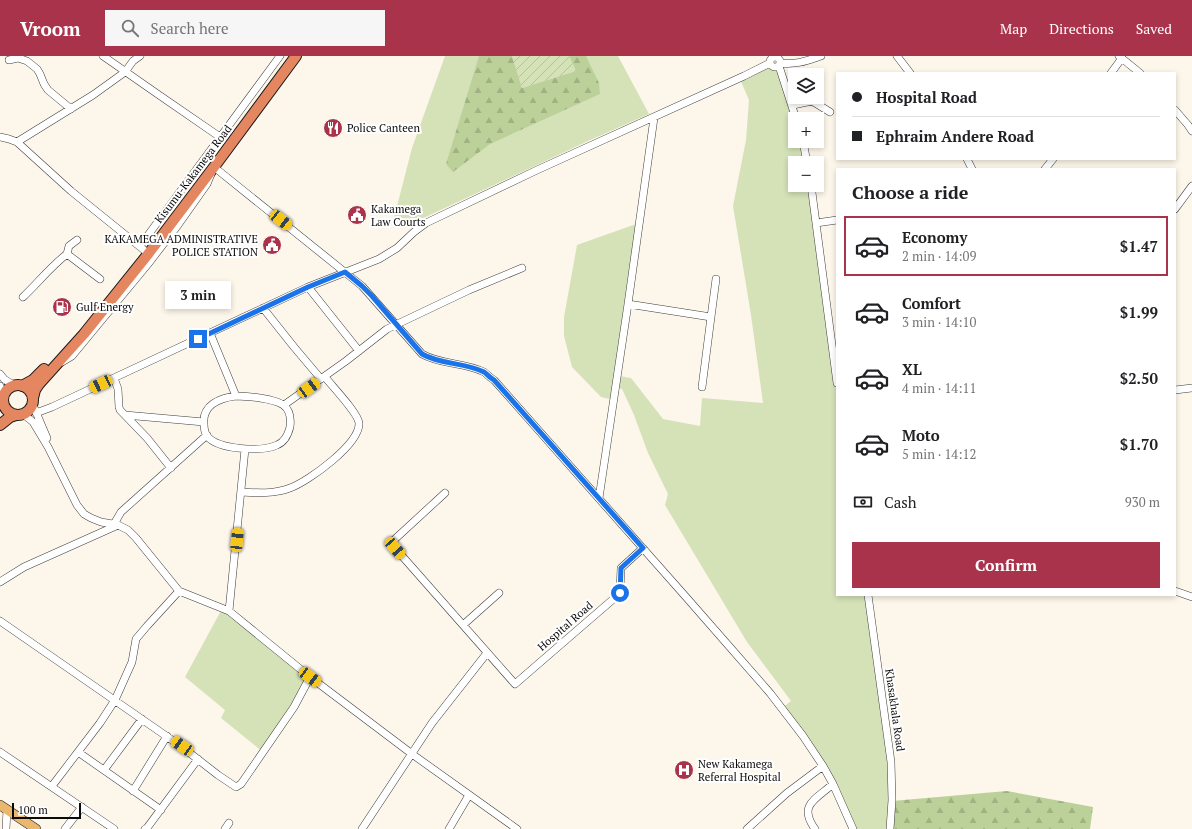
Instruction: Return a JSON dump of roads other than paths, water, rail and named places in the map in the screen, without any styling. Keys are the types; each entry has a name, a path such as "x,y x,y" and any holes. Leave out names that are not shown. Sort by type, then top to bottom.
{"highway":[{"name":"Kisumu-Kakamega Road","path":"19,386 33,380 63,348 210,164 289,56"},
{"name":"Kisumu-Kakamega Road","path":"34,405 35,390 51,369 74,345 108,305 214,167 296,56"},
{"path":"0,414 3,410 4,401 9,389 19,386 28,389 34,405 29,410 10,417 0,425"},
{"path":"4,401 7,410 20,414"}],"main road":[{"path":"3,807 36,829"}],"street":[{"path":"103,56 220,137"},
{"path":"17,142 93,95 125,72 133,61 140,56"},
{"path":"0,137 17,142 71,191 142,248 220,137 280,56"},
{"path":"517,829 412,754 310,677 229,612 179,590 128,530 91,518 84,514 77,505 55,458 34,405 52,407 308,287 379,259 397,248 426,223 776,61 790,64 799,63 821,56"},
{"path":"897,56 909,72"},
{"path":"1112,72 1120,57 1139,72"},
{"path":"9,60 18,58 27,61 40,74 48,90 71,109"},
{"path":"776,61 794,112"},
{"path":"817,104 830,112"},
{"path":"1176,111 1192,131"},
{"path":"599,498 654,118"},
{"path":"214,167 362,286 422,354 429,358 472,368 487,374 499,386 770,693 803,736 823,766 833,784 853,829"},
{"path":"1176,208 1192,186"},
{"path":"812,192 836,375"},
{"path":"816,223 836,220"},
{"path":"23,297 55,264 67,254 69,246 77,240"},
{"path":"67,254 100,279"},
{"path":"284,405 323,378 387,328 469,290 522,268"},
{"path":"702,387 716,279"},
{"path":"308,287 359,351"},
{"path":"628,304 711,317"},
{"path":"242,492 277,492 291,488 303,482 335,458 354,438 359,430 359,421 353,412 294,347 263,308"},
{"path":"210,333 236,396"},
{"path":"0,374 4,379 19,386"},
{"path":"114,378 118,389 119,407 171,468"},
{"path":"0,386 4,401"},
{"path":"1176,390 1192,388"},
{"path":"236,396 277,401 284,405 289,412 289,434 284,441 276,446 238,449 220,444 206,436 204,418 206,411 214,403 223,398 236,396"},
{"path":"20,414 33,422 55,458"},
{"path":"125,415 204,422"},
{"path":"0,582 24,567 116,525 121,512 206,436"},
{"path":"229,612 246,449"},
{"path":"362,829 432,723 488,653 395,548 395,539 445,493"},
{"name":"Hospital Road","path":"488,653 515,684 618,595 620,590 621,568 643,548"},
{"path":"52,786 115,700 132,662 136,639 179,590"},
{"path":"1176,592 1192,597"},
{"path":"463,625 499,593"},
{"name":"Khasakhala Road","path":"868,596 891,762 892,785 890,829"},
{"path":"0,621 167,736 234,786 239,786 294,707 310,677"},
{"path":"104,770 142,719"},
{"path":"133,790 167,736"},
{"path":"0,752 52,786 110,828"},
{"path":"78,752 161,810"},
{"path":"147,829 198,759"},
{"path":"747,829 787,793 823,766"},
{"path":"815,829 808,815 809,805 833,784"},
{"path":"449,829 470,795"},
{"path":"3,807 6,829"},
{"path":"64,829 82,807"}],"place":[{"name":"Police Canteen","path":"333,128"},
{"name":"Kakamega Law Courts","path":"357,215"},
{"name":"KAKAMEGA ADMINISTRATIVE POLICE STATION","path":"272,245"},
{"name":"Gulf Energy","path":"62,307"},
{"name":"New Kakamega Referral Hospital","path":"684,770"}]}
